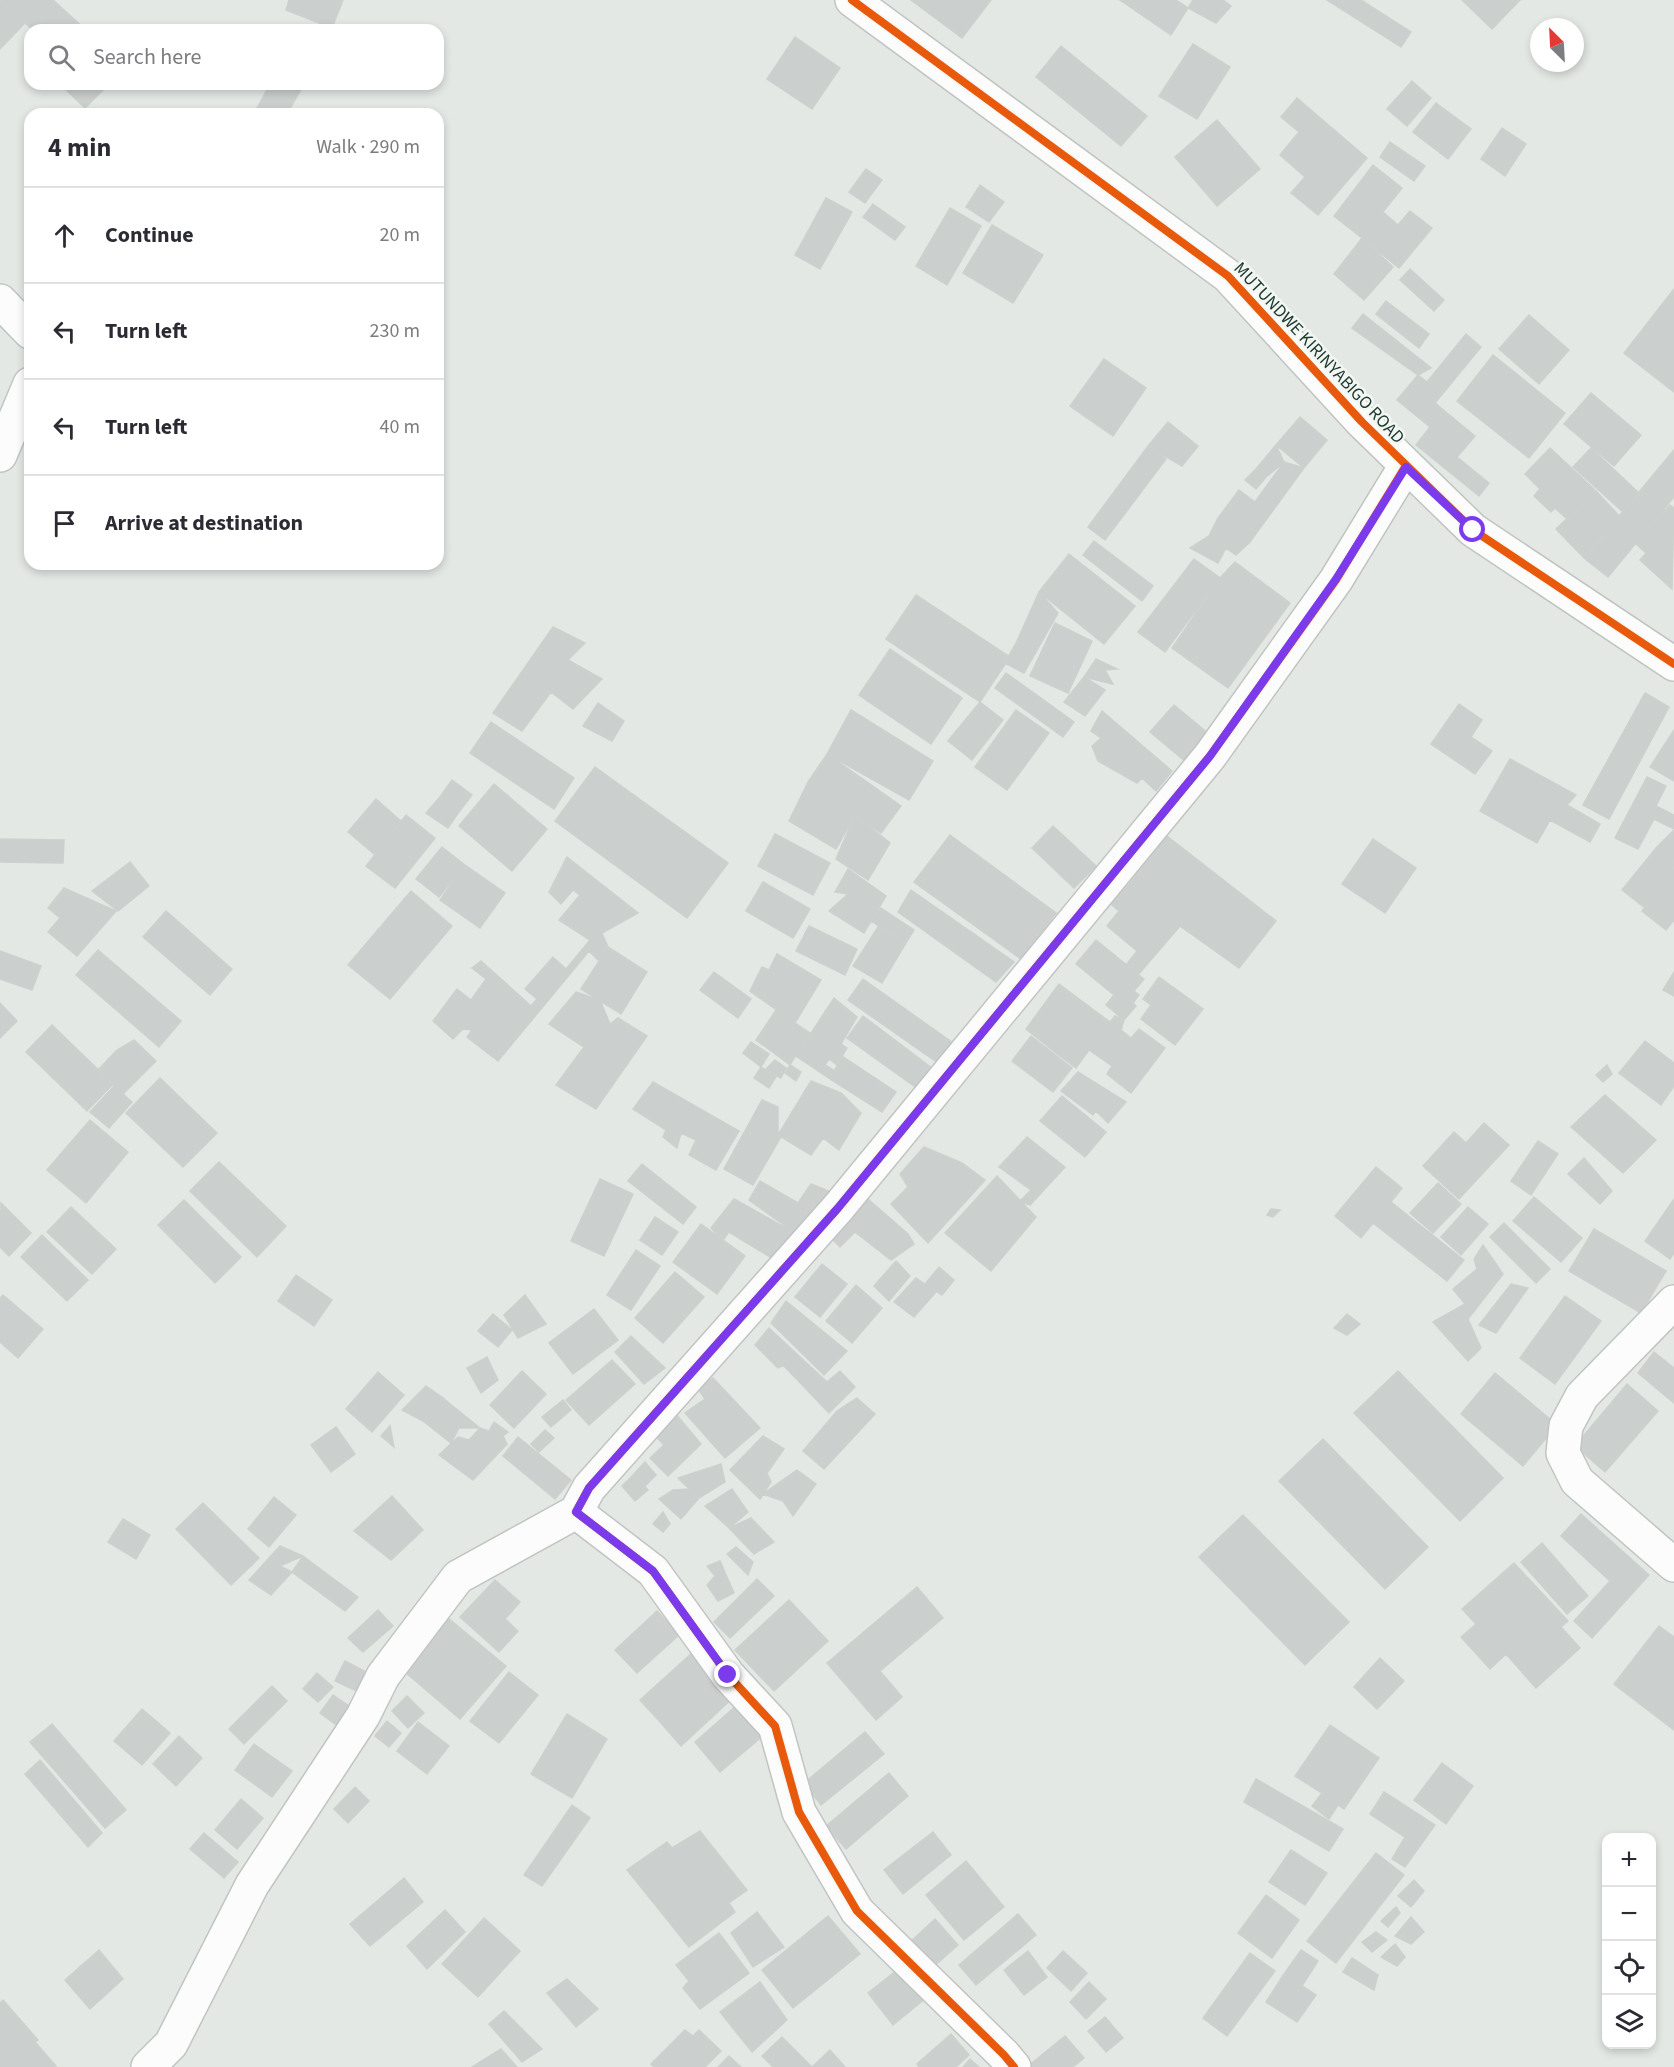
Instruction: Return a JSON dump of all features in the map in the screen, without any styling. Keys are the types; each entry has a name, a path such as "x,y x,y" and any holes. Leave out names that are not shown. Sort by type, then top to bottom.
{"street":[{"name":"MUTUNDWE KIRINYABIGO ROAD","path":"852,0 1228,276 1406,467 1473,530 1674,664"},
{"path":"0,301 24,326"},
{"path":"0,455 24,398"},
{"path":"147,2067 171,2044 252,1885 363,1716 383,1676 458,1577 576,1512 589,1488 838,1208 1210,756 1336,579 1406,467"},
{"path":"1674,1302 1582,1396 1566,1426 1563,1453 1577,1481 1674,1565"},
{"path":"576,1512 653,1571 728,1675 775,1726 799,1812 857,1911 1014,2067"}],"building":[{"path":"0,0 53,0 79,24 26,24"},
{"path":"0,0 25,23 0,49"},
{"path":"289,0 343,0 334,24 322,24 286,10"},
{"path":"911,0 991,0 962,38"},
{"path":"1120,0 1176,0 1188,8 1171,35"},
{"path":"1193,0 1223,0 1231,6 1216,23 1188,8"},
{"path":"1327,0 1361,0 1411,32 1401,47"},
{"path":"1462,0 1520,0 1492,29"},
{"path":"795,37 840,68 812,109 767,79"},
{"path":"1193,44 1230,67 1197,119 1159,96"},
{"path":"1061,46 1147,116 1121,146 1036,77"},
{"path":"1412,81 1431,98 1407,126 1387,109"},
{"path":"66,90 103,90 85,108"},
{"path":"267,90 301,90 290,108 257,108"},
{"path":"1297,98 1367,158 1318,215 1291,193 1305,177 1280,155 1299,132 1281,117"},
{"path":"1436,103 1471,129 1448,159 1413,132"},
{"path":"1217,120 1260,169 1217,206 1175,157"},
{"path":"1502,128 1526,144 1505,176 1481,159"},
{"path":"1390,142 1425,166 1414,181 1380,157"},
{"path":"1373,165 1402,188 1362,238 1334,216"},
{"path":"866,169 882,180 865,203 849,192"},
{"path":"980,185 1004,202 989,222 966,207"},
{"path":"826,198 852,212 820,269 795,255"},
{"path":"873,204 905,227 895,240 863,217"},
{"path":"950,208 981,226 947,285 916,266"},
{"path":"1410,211 1432,228 1399,268 1362,238 1383,212 1398,225"},
{"path":"992,225 1043,255 1013,303 963,273"},
{"path":"1362,238 1393,267 1364,300 1334,274"},
{"path":"1410,269 1444,300 1434,311 1400,280"},
{"path":"1674,289 1674,392 1624,353"},
{"path":"1386,301 1429,334 1419,348 1376,314"},
{"path":"1363,314 1431,368 1418,375 1352,328"},
{"path":"1529,315 1569,350 1539,384 1499,349"},
{"path":"1466,334 1481,347 1435,403 1475,436 1457,457 1489,483 1479,496 1416,445 1430,427 1397,400 1418,375 1427,382"},
{"path":"1493,355 1565,413 1529,458 1457,401"},
{"path":"1104,359 1146,388 1113,436 1070,406"},
{"path":"1591,393 1641,435 1614,466 1564,424"},
{"path":"1300,417 1327,440 1304,468 1276,445"},
{"path":"1168,422 1198,446 1182,466 1148,446"},
{"path":"1276,445 1284,462 1266,477 1256,469"},
{"path":"1148,446 1166,459 1105,540 1088,527"},
{"path":"1550,448 1596,491 1568,520 1555,508 1551,512 1534,496 1540,489 1525,474"},
{"path":"1591,448 1640,494 1623,512 1573,467"},
{"path":"1674,450 1674,497 1608,577 1584,558"},
{"path":"1284,462 1304,468 1250,542 1218,518 1239,490 1255,502"},
{"path":"1256,469 1266,477 1256,489 1245,480"},
{"path":"1596,491 1622,519 1584,558 1556,529"},
{"path":"1670,505 1674,508 1672,589 1640,560 1646,553 1635,543"},
{"path":"1218,518 1250,542 1236,555 1209,536"},
{"path":"1209,536 1226,548 1218,563 1190,548"},
{"path":"1094,541 1153,586 1142,601 1083,555"},
{"path":"1069,554 1135,606 1104,644 1039,592"},
{"path":"1194,559 1220,578 1165,652 1138,632"},
{"path":"1235,562 1290,603 1228,688 1172,648 1220,578"},
{"path":"1039,592 1058,613 1036,652 1017,641"},
{"path":"916,595 1010,657 980,702 886,639"},
{"path":"1055,623 1092,641 1068,693 1030,676"},
{"path":"553,627 585,643 568,660 602,679 573,709 551,692 522,731 493,713"},
{"path":"1017,641 1036,652 1024,673 1005,663"},
{"path":"890,649 962,698 931,744 859,695"},
{"path":"1096,659 1117,669 1105,670 1113,684 1084,677"},
{"path":"1006,673 1074,722 1063,737 995,688"},
{"path":"1084,677 1105,690 1085,716 1064,702"},
{"path":"1645,693 1669,707 1609,819 1583,805"},
{"path":"980,702 1003,720 972,760 948,741"},
{"path":"598,703 624,721 612,741 583,726"},
{"path":"1459,704 1482,720 1471,737 1492,751 1475,774 1431,744"},
{"path":"1174,705 1215,739 1192,767 1150,732"},
{"path":"851,710 933,761 909,800 827,754"},
{"path":"1016,710 1049,733 1007,790 975,767"},
{"path":"1102,711 1172,771 1156,791 1142,778 1137,783 1098,761 1092,746 1101,738 1091,731"},
{"path":"491,722 574,778 554,809 470,753"},
{"path":"1674,730 1674,781 1650,767"},
{"path":"827,754 901,806 881,833 808,782"},
{"path":"1510,759 1576,795 1567,805 1600,824 1590,842 1550,820 1537,843 1480,811"},
{"path":"595,767 728,863 687,918 555,821"},
{"path":"1647,777 1666,786 1656,806 1674,815 1674,829 1654,819 1638,849 1615,838"},
{"path":"452,780 472,795 459,812 439,798"},
{"path":"808,782 855,815 836,849 789,821"},
{"path":"494,784 547,829 512,871 459,826"},
{"path":"439,798 459,812 448,828 426,813"},
{"path":"376,799 402,822 374,854 348,832"},
{"path":"406,815 435,838 395,888 366,866"},
{"path":"855,815 890,843 868,880 836,859"},
{"path":"1053,826 1096,866 1074,888 1032,848"},
{"path":"1674,830 1674,862 1656,848"},
{"path":"775,834 830,863 813,895 758,866"},
{"path":"950,835 1056,913 1021,959 914,882"},
{"path":"1167,836 1276,921 1239,968 1180,926 1130,883"},
{"path":"0,839 64,840 63,863 0,862"},
{"path":"1373,839 1416,868 1385,913 1342,884"},
{"path":"442,847 465,865 439,897 416,879"},
{"path":"1656,848 1674,862 1674,867 1645,908 1622,890"},
{"path":"567,857 638,913 602,933 608,947 599,961 589,951 498,1061 467,1037 472,1030 463,1029 453,1039 433,1021 457,989 471,1000 486,979 472,968 481,961 531,1006 537,999 525,989 553,957 566,969 590,940 559,920 580,895 573,890 561,904 549,892"},
{"path":"130,862 149,886 118,911 92,891"},
{"path":"465,865 505,893 480,928 440,900"},
{"path":"1674,867 1674,920 1666,930 1642,911"},
{"path":"848,869 886,896 864,933 829,911 848,894 835,892"},
{"path":"763,882 810,909 793,938 746,911"},
{"path":"1130,883 1180,926 1138,975 1126,965 1137,951 1107,926 1119,911 1111,904"},
{"path":"64,888 116,911 77,956 48,932 60,918 48,908"},
{"path":"911,890 1014,962 996,982 898,912"},
{"path":"411,891 452,926 390,999 348,965"},
{"path":"881,908 914,930 906,943 871,921"},
{"path":"166,911 232,969 210,995 143,937"},
{"path":"809,926 857,949 845,975 796,951"},
{"path":"878,927 906,943 882,983 853,966"},
{"path":"1096,940 1144,979 1134,991 1139,995 1133,1003 1136,1006 1124,1020 1106,1005 1114,995 1076,964"},
{"path":"608,947 647,972 621,1014 581,989"},
{"path":"98,950 181,1021 159,1047 76,975"},
{"path":"0,951 41,966 32,990 0,979"},
{"path":"777,954 821,980 795,1023 750,991 762,967 769,970"},
{"path":"714,972 751,999 738,1018 700,990"},
{"path":"1674,972 1674,996 1663,990"},
{"path":"1159,977 1203,1009 1175,1045 1141,1019 1151,1005 1143,999"},
{"path":"863,979 953,1043 938,1063 848,1000"},
{"path":"1059,984 1091,1008 1056,1053 1026,1029"},
{"path":"576,992 600,1000 610,1024 618,1018 647,1036 596,1109 556,1085 584,1047 549,1024"},
{"path":"834,998 857,1017 841,1044 847,1048 837,1065 829,1059 825,1065 835,1071 830,1079 796,1056"},
{"path":"0,1003 17,1021 0,1038"},
{"path":"1091,1008 1110,1022 1115,1016 1124,1020 1121,1030 1131,1038 1139,1029 1165,1048 1131,1093 1107,1074 1112,1066 1089,1050 1076,1068 1056,1053"},
{"path":"776,1010 795,1023 774,1053 756,1040"},
{"path":"863,1016 933,1069 918,1089 847,1038"},
{"path":"795,1023 810,1033 790,1065 774,1053"},
{"path":"52,1025 113,1084 87,1111 26,1052"},
{"path":"1031,1036 1072,1068 1053,1092 1012,1061"},
{"path":"134,1040 156,1061 123,1094 97,1071 117,1050"},
{"path":"1645,1041 1674,1063 1674,1086 1661,1105 1619,1073"},
{"path":"751,1042 769,1054 761,1067 743,1053"},
{"path":"842,1056 896,1092 882,1112 830,1079"},
{"path":"775,1060 786,1068 781,1078 765,1070"},
{"path":"790,1065 801,1072 796,1081 785,1073"},
{"path":"1607,1065 1612,1074 1603,1082 1596,1075"},
{"path":"761,1067 776,1077 769,1088 754,1078"},
{"path":"1078,1072 1126,1102 1108,1123 1096,1111 1093,1115 1061,1091"},
{"path":"160,1078 217,1133 183,1167 126,1113"},
{"path":"811,1081 841,1093 861,1113 839,1150 823,1138 811,1155 778,1135"},
{"path":"653,1082 739,1131 716,1170 689,1155 696,1140 681,1133 677,1148 663,1137 666,1130 633,1109"},
{"path":"114,1086 132,1102 109,1128 90,1112"},
{"path":"1605,1095 1656,1140 1623,1173 1571,1127"},
{"path":"1062,1096 1106,1132 1085,1157 1040,1121"},
{"path":"762,1100 778,1107 778,1135 781,1137 753,1185 724,1169"},
{"path":"90,1120 128,1152 86,1203 47,1170"},
{"path":"1484,1123 1509,1145 1459,1199 1423,1166 1454,1132 1466,1143"},
{"path":"1027,1137 1065,1167 1030,1205 1020,1201 1031,1190 999,1167"},
{"path":"1538,1141 1558,1154 1531,1195 1511,1181"},
{"path":"924,1147 962,1163 985,1180 928,1243 891,1204 908,1187 900,1174"},
{"path":"1584,1158 1612,1191 1600,1204 1568,1174"},
{"path":"219,1162 286,1226 257,1257 190,1191"},
{"path":"642,1164 696,1207 683,1224 628,1181"},
{"path":"1376,1167 1402,1188 1391,1202 1464,1260 1447,1281 1373,1223 1361,1238 1335,1216"},
{"path":"997,1176 1036,1217 991,1271 945,1233"},
{"path":"600,1179 633,1194 604,1256 571,1241"},
{"path":"760,1181 798,1203 811,1184 831,1192 795,1233 749,1200"},
{"path":"1438,1183 1461,1204 1433,1233 1410,1213"},
{"path":"1534,1197 1582,1238 1561,1262 1513,1221"},
{"path":"734,1199 795,1233 775,1260 729,1232 723,1240 711,1228"},
{"path":"868,1199 908,1234 914,1244 891,1260 855,1232 840,1247 829,1236"},
{"path":"1674,1199 1674,1253 1670,1259 1645,1241"},
{"path":"184,1200 241,1257 215,1283 158,1225"},
{"path":"1,1203 31,1233 9,1256 0,1247"},
{"path":"71,1207 116,1249 92,1274 47,1232"},
{"path":"1468,1207 1488,1224 1461,1255 1441,1237"},
{"path":"1271,1209 1280,1210 1273,1217 1267,1215"},
{"path":"655,1217 678,1232 662,1255 640,1240"},
{"path":"1504,1223 1550,1269 1536,1283 1490,1237"},
{"path":"701,1224 745,1256 717,1294 673,1262"},
{"path":"1594,1229 1666,1271 1641,1313 1569,1271"},
{"path":"42,1235 88,1280 67,1301 21,1257"},
{"path":"1483,1245 1503,1274 1468,1319 1481,1348 1468,1361 1433,1322 1465,1304 1453,1289 1477,1269 1474,1259"},
{"path":"636,1250 660,1266 631,1310 607,1295"},
{"path":"896,1261 910,1276 889,1301 874,1286"},
{"path":"822,1264 847,1284 820,1317 795,1297"},
{"path":"939,1267 954,1280 942,1295 925,1284"},
{"path":"675,1272 704,1297 663,1343 635,1318"},
{"path":"296,1275 332,1300 314,1326 278,1301"},
{"path":"916,1278 936,1292 914,1317 894,1302"},
{"path":"1511,1284 1528,1288 1496,1333 1479,1325"},
{"path":"856,1285 882,1308 852,1343 826,1321"},
{"path":"3,1295 43,1329 18,1358 0,1342 0,1298"},
{"path":"525,1295 546,1324 518,1338 504,1315"},
{"path":"1565,1296 1601,1321 1555,1384 1520,1358"},
{"path":"786,1301 847,1351 824,1375 771,1323"},
{"path":"594,1309 618,1340 573,1374 549,1343"},
{"path":"493,1314 512,1330 498,1347 478,1331"},
{"path":"1347,1314 1360,1324 1347,1335 1334,1328"},
{"path":"769,1328 827,1382 840,1371 855,1387 829,1413 783,1365 778,1368 755,1345"},
{"path":"631,1336 665,1368 644,1384 615,1352"},
{"path":"1654,1352 1674,1368 1674,1403 1638,1373"},
{"path":"487,1357 498,1380 481,1393 467,1368"},
{"path":"612,1360 635,1384 589,1425 566,1400"},
{"path":"522,1371 546,1394 514,1428 490,1405"},
{"path":"1398,1371 1503,1478 1460,1521 1354,1413"},
{"path":"378,1372 404,1395 372,1432 346,1409"},
{"path":"1495,1373 1557,1425 1523,1466 1461,1414"},
{"path":"713,1378 760,1428 725,1458 685,1413 705,1399 697,1387"},
{"path":"1627,1384 1658,1411 1605,1472 1575,1446"},
{"path":"426,1386 443,1398 423,1421 402,1410"},
{"path":"443,1398 480,1428 459,1428 451,1443 423,1421"},
{"path":"857,1398 875,1414 824,1469 803,1451 837,1411"},
{"path":"563,1400 571,1410 551,1427 542,1417"},
{"path":"675,1413 701,1444 668,1476 650,1458 664,1445 651,1431"},
{"path":"494,1422 508,1432 503,1436 507,1444 473,1480 439,1455 458,1437 469,1440 480,1428 489,1431"},
{"path":"390,1426 394,1447 381,1436"},
{"path":"336,1427 355,1454 331,1472 311,1445"},
{"path":"545,1430 554,1438 539,1452 531,1444"},
{"path":"763,1436 784,1449 767,1473 771,1482 760,1499 730,1470"},
{"path":"518,1437 571,1480 555,1499 503,1456"},
{"path":"1323,1439 1428,1547 1385,1589 1279,1481"},
{"path":"645,1462 656,1475 645,1486 634,1474"},
{"path":"721,1464 725,1482 699,1498 678,1478"},
{"path":"797,1470 816,1484 793,1516 783,1501 763,1494"},
{"path":"634,1474 648,1490 635,1501 622,1486"},
{"path":"689,1489 699,1498 681,1519 659,1499 673,1490"},
{"path":"732,1489 748,1512 729,1528 705,1506"},
{"path":"392,1496 423,1530 391,1560 354,1531"},
{"path":"274,1497 296,1515 269,1547 248,1529"},
{"path":"203,1503 259,1558 231,1585 176,1529"},
{"path":"663,1512 670,1524 663,1532 653,1524"},
{"path":"1581,1514 1649,1575 1592,1638 1574,1621 1610,1581 1561,1536"},
{"path":"1243,1515 1349,1622 1305,1665 1199,1557"},
{"path":"751,1518 774,1542 754,1554 729,1528"},
{"path":"123,1519 150,1535 136,1559 108,1542"},
{"path":"1542,1543 1588,1596 1567,1614 1521,1562"},
{"path":"280,1546 303,1556 280,1566 292,1572 271,1595 249,1580"},
{"path":"736,1547 753,1562 748,1575 727,1554"},
{"path":"303,1556 358,1597 345,1611 292,1572"},
{"path":"720,1561 734,1593 718,1601 707,1585 715,1576 707,1566"},
{"path":"1514,1563 1568,1621 1561,1627 1580,1648 1536,1688 1506,1654 1490,1669 1461,1637 1476,1624 1462,1609"},
{"path":"757,1579 774,1596 730,1638 714,1622"},
{"path":"495,1580 520,1602 505,1619 518,1631 499,1652 460,1617"},
{"path":"917,1587 943,1618 880,1671 902,1697 876,1720 827,1663"},
{"path":"789,1600 828,1641 774,1691 735,1650"},
{"path":"378,1610 393,1626 363,1652 348,1638"},
{"path":"657,1611 679,1635 637,1673 615,1650"},
{"path":"442,1613 506,1666 460,1719 398,1666"},
{"path":"1659,1626 1674,1637 1674,1730 1614,1684"},
{"path":"693,1652 714,1675 661,1723 640,1700"},
{"path":"1380,1658 1404,1681 1377,1709 1354,1687"},
{"path":"345,1661 372,1675 363,1694 335,1681"},
{"path":"509,1672 538,1695 499,1743 470,1721"},
{"path":"317,1673 333,1687 318,1702 303,1689"},
{"path":"714,1675 734,1697 681,1746 661,1723"},
{"path":"272,1686 287,1701 244,1744 229,1729"},
{"path":"333,1695 355,1710 342,1729 320,1713"},
{"path":"407,1696 424,1713 408,1728 392,1711"},
{"path":"737,1705 764,1735 720,1772 695,1742"},
{"path":"142,1709 170,1733 142,1765 114,1741"},
{"path":"567,1714 607,1739 572,1798 531,1774"},
{"path":"387,1721 401,1733 389,1747 375,1736"},
{"path":"418,1722 449,1746 427,1774 397,1751"},
{"path":"52,1724 126,1810 105,1828 30,1742"},
{"path":"1330,1725 1379,1758 1344,1809 1338,1805 1329,1819 1312,1806 1322,1793 1295,1776"},
{"path":"865,1732 884,1754 821,1805 804,1783"},
{"path":"179,1736 202,1758 176,1786 153,1764"},
{"path":"254,1744 292,1771 272,1797 235,1770"},
{"path":"40,1760 102,1833 88,1847 25,1774"},
{"path":"1442,1763 1473,1786 1446,1824 1414,1800"},
{"path":"889,1773 908,1796 846,1849 826,1826"},
{"path":"1256,1779 1343,1829 1329,1851 1244,1802"},
{"path":"355,1787 369,1801 348,1823 334,1809"},
{"path":"1384,1792 1435,1825 1405,1867 1392,1859 1405,1837 1370,1814"},
{"path":"241,1799 263,1818 237,1849 215,1830"},
{"path":"572,1805 590,1818 542,1886 524,1875"},
{"path":"700,1831 747,1890 729,1903 735,1912 689,1947 627,1870 667,1842 672,1848"},
{"path":"933,1832 951,1855 903,1894 884,1870"},
{"path":"204,1833 238,1862 224,1878 190,1849"},
{"path":"1291,1850 1327,1873 1305,1905 1269,1882"},
{"path":"1376,1853 1404,1875 1336,1963 1307,1941"},
{"path":"966,1861 1004,1907 964,1940 926,1895"},
{"path":"404,1878 423,1902 370,1946 350,1924"},
{"path":"1414,1880 1424,1891 1411,1907 1398,1896"},
{"path":"1266,1895 1299,1920 1272,1958 1238,1933"},
{"path":"1396,1907 1400,1913 1388,1927 1381,1921"},
{"path":"445,1910 465,1932 427,1969 407,1946"},
{"path":"757,1912 784,1947 753,1967 731,1933"},
{"path":"1018,1914 1036,1935 976,1985 959,1965"},
{"path":"828,1916 860,1954 793,2008 762,1970"},
{"path":"1411,1917 1424,1932 1411,1944 1395,1936"},
{"path":"484,1918 520,1951 478,1997 442,1964"},
{"path":"935,1919 958,1945 931,1969 908,1944"},
{"path":"1376,1932 1387,1940 1372,1952 1362,1942"},
{"path":"719,1933 749,1973 700,2009 683,1988 689,1981 676,1965"},
{"path":"1395,1944 1405,1957 1397,1966 1381,1957"},
{"path":"99,1950 123,1979 90,2009 65,1980"},
{"path":"1301,1950 1318,1961 1302,1986 1284,1974"},
{"path":"1028,1951 1047,1977 1024,1995 1004,1970"},
{"path":"1063,1951 1087,1973 1071,1991 1047,1968"},
{"path":"1250,1953 1275,1971 1227,2036 1203,2018"},
{"path":"1352,1958 1378,1975 1374,1990 1343,1972"},
{"path":"901,1967 926,1998 893,2025 868,1993"},
{"path":"1284,1974 1316,1995 1297,2022 1266,2002"},
{"path":"567,1979 598,2009 576,2027 547,1993"},
{"path":"760,1982 787,2020 752,2052 720,2012"},
{"path":"1089,1982 1106,1999 1086,2019 1070,2002"},
{"path":"3,2000 38,2040 35,2042 56,2066 0,2067 0,2003"},
{"path":"504,2011 542,2049 522,2062 489,2024"},
{"path":"1105,2017 1123,2038 1106,2052 1088,2031"},
{"path":"685,2030 693,2036 699,2030 721,2051 705,2067 654,2067 651,2064"},
{"path":"951,2034 969,2055 956,2067 919,2067 917,2064"},
{"path":"1065,2036 1084,2058 1073,2067 1027,2067"},
{"path":"782,2037 812,2067 773,2067 762,2056"},
{"path":"501,2049 517,2067 472,2067"},
{"path":"830,2050 845,2067 812,2067"},
{"path":"729,2056 741,2067 718,2067"},
{"path":"970,2059 979,2067 963,2067"}],"cycle path":[{"path":"852,0 1228,276 1362,422 1473,530 1674,664"},
{"path":"1014,2067 857,1911 799,1812 775,1726 728,1675 653,1571 576,1512 589,1488 838,1208 1210,756 1336,580 1405,467"}],"route":[{"path":"728,1675 653,1571 576,1512 589,1488 670,1394 720,1343 838,1208 1210,756 1336,579 1406,467 1473,530"}]}
